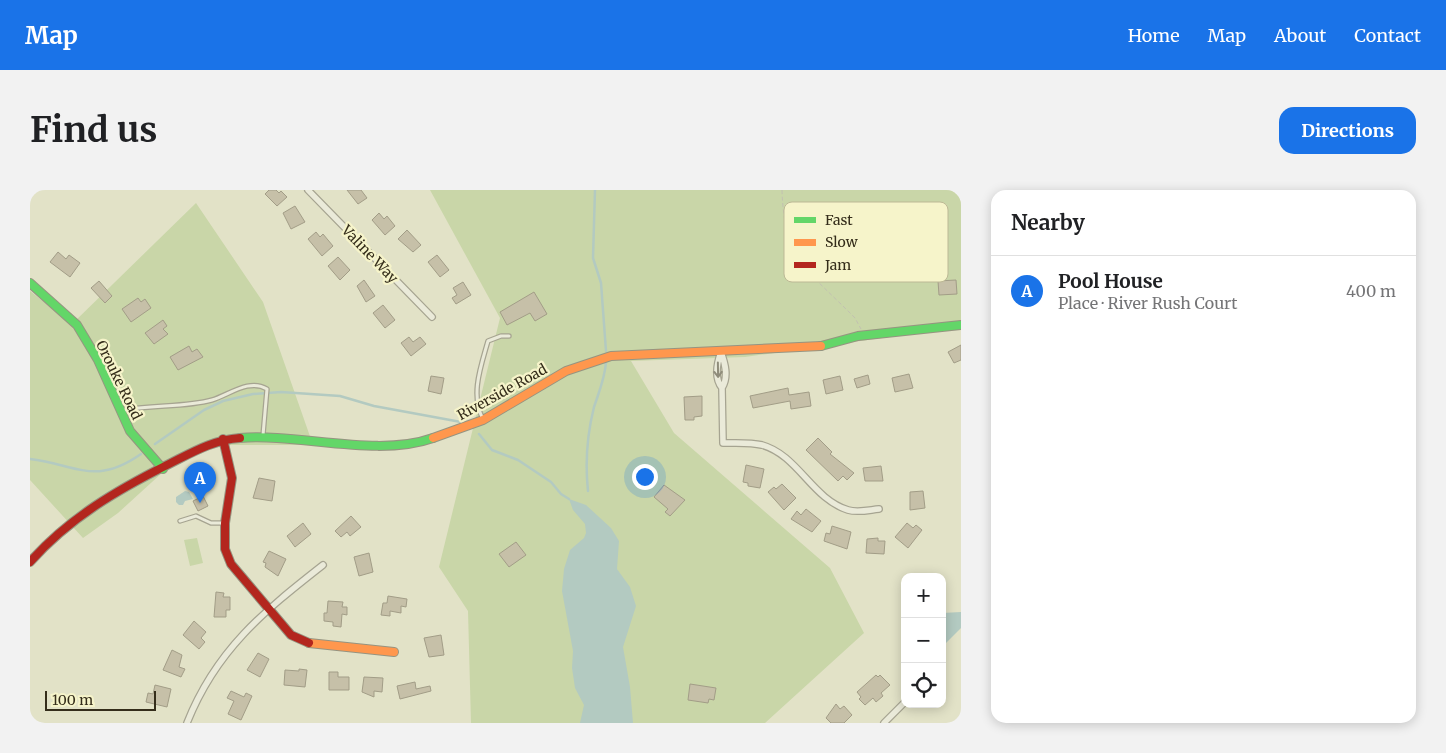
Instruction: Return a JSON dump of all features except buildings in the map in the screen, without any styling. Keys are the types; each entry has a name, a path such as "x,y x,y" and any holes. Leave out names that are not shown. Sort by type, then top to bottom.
{"street":[{"name":"Valine Way","path":"308,190 432,317"},
{"name":"Orouke Road","path":"30,283 77,325 98,360 130,431 163,469"},
{"name":"Riverside Road","path":"30,562 61,529 90,507 212,442 223,439 263,436 393,445 425,441 483,420 581,364 611,356 655,352 721,352 815,348 864,335 961,325"},
{"path":"721,352 717,362 718,383 722,388 723,444 762,445 779,453 821,494 833,503 847,510 879,509"},
{"path":"223,439 232,478 225,523 225,549 231,564 267,610 291,635 312,644 394,652"},
{"path":"187,723 198,696 234,642 267,610 323,565"},
{"path":"884,723 901,706"}],"lane":[{"path":"483,420 479,412 477,390 488,341 501,336 509,336"},
{"path":"120,411 197,403 250,385 262,386 267,389 263,436"},
{"path":"180,521 196,516 210,523 225,523"}],"path":[{"path":"782,190 784,222"},
{"path":"819,282 855,318 864,335"}],"green space":[{"path":"430,190 961,190 961,327 745,357 631,361 674,433 830,568 864,633 765,723 471,723 468,611 439,567 500,318"},
{"path":"196,203 263,302 313,445 211,445 163,472 118,513 83,538 30,480 30,291 72,324"},
{"path":"197,538 203,563 190,566 184,540"}],"shaded area":[{"path":"185,491 189,492 193,499 185,501 183,505 179,505 176,502 176,497"},
{"path":"569,499 586,505 611,528 619,541 617,569 630,587 636,606 623,647 630,687 633,723 580,723 584,705 575,688 572,668 573,651 562,591 564,569 570,550 584,538 586,533 585,524 573,510"},
{"path":"961,612 961,628 946,643 946,618 946,613"}],"waterway":[{"path":"595,190 593,258 601,283 606,351"},
{"path":"588,491 588,438 606,362"},
{"path":"155,444 204,410 223,401 253,394 281,392 340,396 374,406 461,422"},
{"path":"479,434 492,450 518,460 551,482 561,494 569,499"},
{"path":"30,459 86,471 98,471 125,464 141,454"}],"traffic: fast":[{"path":"30,283 77,325 98,360 130,431 163,469"},
{"path":"821,346 858,336 961,325"},
{"path":"240,438 263,437 338,444 388,446 411,444 433,438"}],"traffic: slow":[{"path":"433,438 483,420 566,371 611,356 821,346"},
{"path":"309,643 394,652"}],"traffic: jam":[{"path":"30,562 61,532 112,495 195,451 221,441 240,438"},
{"path":"223,439 232,478 225,523 225,549 231,564 291,635 309,643"}],"place":[{"name":"Pool House","path":"200,503"}]}
